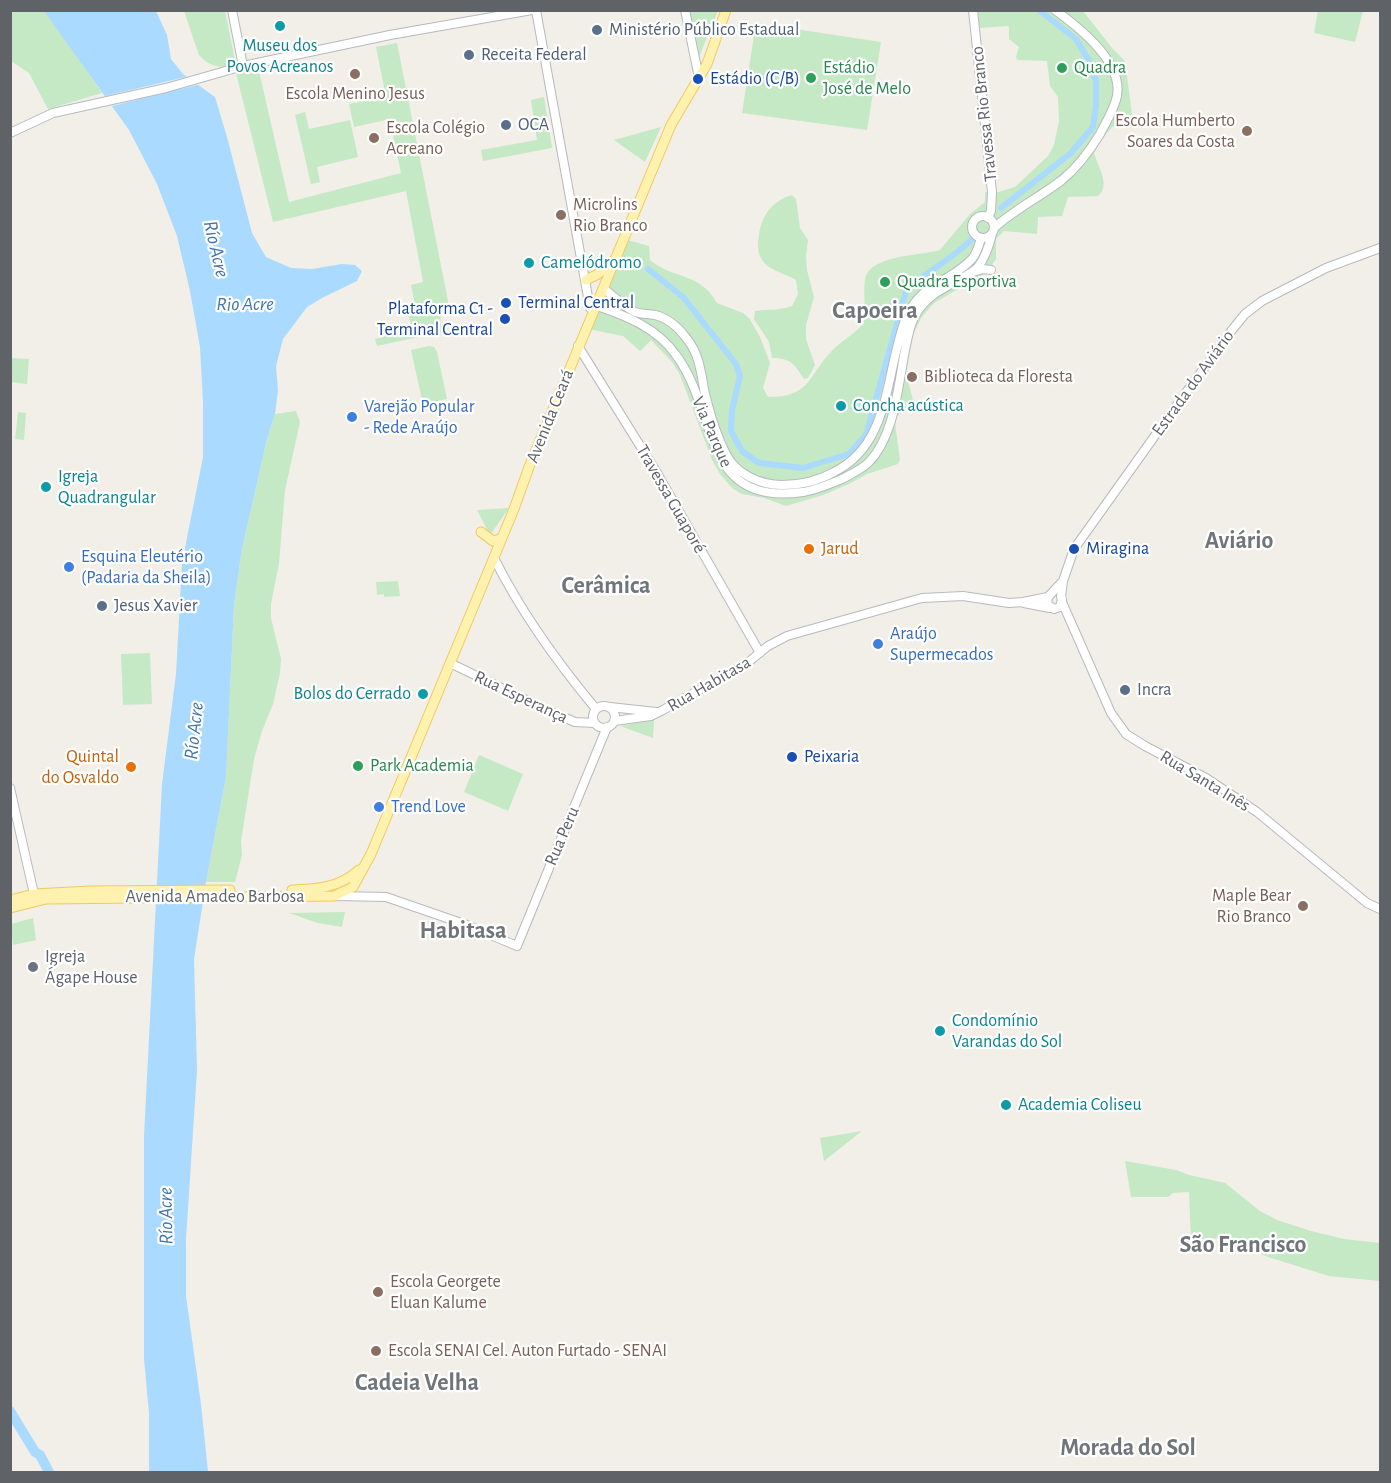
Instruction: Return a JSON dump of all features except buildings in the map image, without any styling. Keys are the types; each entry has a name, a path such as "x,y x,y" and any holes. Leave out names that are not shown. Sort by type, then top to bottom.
{"main road":[{"name":"Avenida Ceará","path":"382,827 503,536 592,307 604,289 671,125 711,54 726,10"},
{"path":"586,280 598,274 617,257"},
{"path":"481,532 494,541 503,536"},
{"name":"Avenida Amadeo Barbosa","path":"10,900 144,890 317,889 334,891 353,887 368,862 382,827"},
{"name":"Avenida Amadeo Barbosa","path":"334,891 368,862"},
{"name":"Avenida Amadeo Barbosa","path":"10,908 34,898"}],"street":[{"path":"232,10 239,67"},
{"path":"10,133 59,111 166,87 239,67 534,10 592,307"},
{"path":"685,10 699,78"},
{"name":"Travessa Rio Branco","path":"973,10 992,192 991,211 988,218"},
{"path":"972,273 984,257 993,231 993,222 988,218 982,217 973,223 973,231 981,238 987,238 993,231 1020,207 1062,180 1079,165 1100,133 1115,102 1117,94 1112,68 1105,57 1087,36 1055,10"},
{"name":"Via Parque","path":"604,289 633,311 657,315 671,322 695,350 711,416 726,454 738,471 771,484 789,485 813,481 843,468 858,457 865,448 879,421 898,341 910,308 929,288 973,258 981,238"},
{"name":"Estrada do Aviário","path":"1061,599 1063,581 1074,549 1245,314 1262,302 1326,268 1380,248"},
{"path":"972,273 984,269 992,270"},
{"name":"Via Parque","path":"592,307 630,317 667,344 682,364 713,441 732,475 750,488 773,494 807,491 854,473 868,463 877,452 891,420 908,337 916,313 923,302 933,294 972,273"},
{"path":"649,330 650,321 657,315"},
{"name":"Travessa Guaporé","path":"578,346 657,473 760,653"},
{"path":"494,558 517,601 542,640 560,666 596,709"},
{"name":"Estrada do Aviário","path":"1050,595 1063,581"},
{"path":"748,634 755,640 764,641 936,596 963,596 998,602 1023,602 1052,608 1060,607 1061,599 1057,594 1023,602"},
{"path":"1050,595 1047,602 1052,608"},
{"name":"Rua Santa Inês","path":"1061,599 1111,713 1126,734 1144,746 1206,778 1257,812 1367,903 1380,909"},
{"name":"Rua Santa Inês","path":"1052,608 1069,621"},
{"path":"760,653 774,642 787,636"},
{"name":"Rua Habitasa","path":"610,707 656,712 663,710 746,664 760,653"},
{"name":"Rua Esperança","path":"450,663 552,713 574,722 595,723"},
{"path":"602,705 610,707 614,712 611,724 599,727 593,716 596,709 602,705"},
{"name":"Rua Habitasa","path":"611,724 651,716 656,712"},
{"name":"Rua Peru","path":"334,891 386,897 467,925 517,946 611,724"},
{"path":"10,788 34,898"}],"green space":[{"path":"11,11 46,11 102,93 48,109 29,73 11,61"},
{"path":"184,11 225,11 236,65 216,66 199,55"},
{"path":"690,11 718,11 697,62"},
{"path":"977,11 1083,11 1125,61 1132,114 1111,128 1094,153 1104,181 1102,192 1098,196 1068,197 1062,216 1038,217 1037,234 1004,231 996,239 996,259 986,273 934,303 921,318 913,335 906,373 914,404 897,416 895,423 900,460 898,464 867,474 823,495 786,506 764,498 742,494 732,488 712,460 680,375 672,362 651,340 640,351 623,336 588,329 607,292 628,240 649,246 650,260 658,266 694,281 710,293 717,303 743,313 749,318 760,337 770,363 763,388 768,397 792,394 800,390 833,350 864,323 864,285 869,271 886,261 940,250 970,214 985,202 985,192 995,193 1015,187 1048,156 1054,145 1059,121 1058,97 1050,86 1047,61 1017,60 1019,47 1009,39 1008,26 980,28"},
{"path":"1318,11 1363,11 1355,42 1314,33"},
{"name":"Estádio José de Melo","path":"756,23 881,42 867,130 742,113"},
{"path":"397,43 449,306 441,314 442,332 377,346 375,339 412,329 408,312 416,310 411,285 423,282 406,191 273,222 236,73 258,67 289,202 401,173 390,119 354,127 349,104 386,97 376,47"},
{"path":"544,97 552,148 483,161 481,150 537,140 531,100"},
{"path":"305,112 309,129 350,120 358,157 317,167 320,182 311,184 295,115"},
{"path":"661,127 645,162 614,140"},
{"path":"792,195 796,199 800,228 808,240 807,270 814,297 806,325 806,339 815,365 808,378 804,379 791,362 772,358 769,342 754,319 755,311 792,306 798,294 796,280 768,266 761,258 758,247 760,228 765,215 779,201"},
{"path":"434,347 437,352 447,399 423,404 411,350"},
{"path":"10,358 29,359 27,384 11,382"},
{"path":"296,411 300,422 285,490 279,563 271,604 271,618 281,659 280,673 273,704 254,759 241,841 242,855 235,882 206,882 226,777 234,605 242,549 267,439 275,414"},
{"path":"18,412 26,413 24,440 15,439"},
{"path":"509,508 490,535 477,510"},
{"path":"398,581 400,596 377,595 376,582"},
{"path":"150,653 152,704 123,705 121,654"},
{"path":"654,720 653,738 620,726"},
{"path":"479,755 523,774 508,811 464,792"},
{"path":"345,912 342,927 318,923 289,913"},
{"path":"33,918 36,940 13,945 11,924"},
{"path":"862,1131 824,1161 820,1138"},
{"path":"1125,1161 1176,1170 1225,1183 1260,1211 1277,1220 1311,1231 1344,1239 1380,1243 1380,1281 1329,1276 1268,1257 1225,1238 1191,1239 1189,1192 1173,1193 1168,1197 1131,1197"}],"water":[{"name":"Rio Acre","path":"44,11 156,11 167,35 171,59 183,74 215,97 252,233 266,257 291,268 312,269 342,264 355,265 362,271 357,281 307,307 283,339 276,366 278,390 275,414 267,439 242,549 234,605 226,777 194,959 197,1070 186,1239 186,1296 208,1472 149,1472 149,1413 144,1359 144,1136 162,784 176,674 182,563 203,457 200,347 177,236 157,184 129,130"}],"pier":[{"path":"190,76 201,84 108,107 101,97"}],"waterway":[{"path":"1001,208 1071,153 1093,127 1096,81 1089,61 1076,39 1039,10"},
{"path":"648,269 683,297 736,364 740,376 732,410 731,431 742,451 759,463 803,468 849,454 866,435 906,291 972,239"},
{"path":"10,1411 49,1472"}],"place":[{"name":"Museu dos Povos Acreanos","path":"280,26"},
{"name":"Ministério Público Estadual","path":"597,30"},
{"name":"Receita Federal","path":"469,55"},
{"name":"Quadra","path":"1062,68"},
{"name":"Escola Menino Jesus","path":"355,74"},
{"name":"Estádio José de Melo","path":"811,78"},
{"name":"Estádio (C/B)","path":"698,79"},
{"name":"OCA","path":"506,125"},
{"name":"Escola Humberto Soares da Costa","path":"1247,131"},
{"name":"Escola Colégio Acreano","path":"374,138"},
{"name":"Microlins Rio Branco","path":"561,215"},
{"name":"Camelódromo","path":"529,263"},
{"name":"Quadra Esportiva","path":"885,282"},
{"name":"Terminal Central","path":"506,303"},
{"name":"Plataforma C1 - Terminal Central","path":"505,319"},
{"name":"Biblioteca da Floresta","path":"912,377"},
{"name":"Concha acústica","path":"841,406"},
{"name":"Varejão Popular - Rede Araújo","path":"352,417"},
{"name":"Igreja Quadrangular","path":"46,487"},
{"name":"Jarud","path":"809,549"},
{"name":"Miragina","path":"1074,549"},
{"name":"Esquina Eleutério (Padaria da Sheila)","path":"69,567"},
{"name":"Jesus Xavier","path":"102,606"},
{"name":"Araújo Supermecados","path":"878,644"},
{"name":"Incra","path":"1125,690"},
{"name":"Bolos do Cerrado","path":"423,694"},
{"name":"Peixaria","path":"792,757"},
{"name":"Park Academia","path":"358,766"},
{"name":"Quintal do Osvaldo","path":"131,767"},
{"name":"Trend Love","path":"379,807"},
{"name":"Maple Bear Rio Branco","path":"1303,906"},
{"name":"Igreja Ágape House","path":"33,967"},
{"name":"Condomínio Varandas do Sol","path":"940,1031"},
{"name":"Academia Coliseu","path":"1006,1105"},
{"name":"Escola Georgete Eluan Kalume","path":"378,1292"},
{"name":"Escola SENAI Cel. Auton Furtado - SENAI","path":"376,1351"}],"district":[{"name":"Capoeira","path":"875,311"},
{"name":"Aviário","path":"1239,541"},
{"name":"Cerâmica","path":"606,586"},
{"name":"Habitasa","path":"463,931"},
{"name":"São Francisco","path":"1243,1245"},
{"name":"Cadeia Velha","path":"417,1383"},
{"name":"Morada do Sol","path":"1128,1448"}],"water label":[{"name":"Río Acre","path":"216,249"},
{"name":"Río Acre","path":"194,731"},
{"name":"Río Acre","path":"166,1216"}]}
